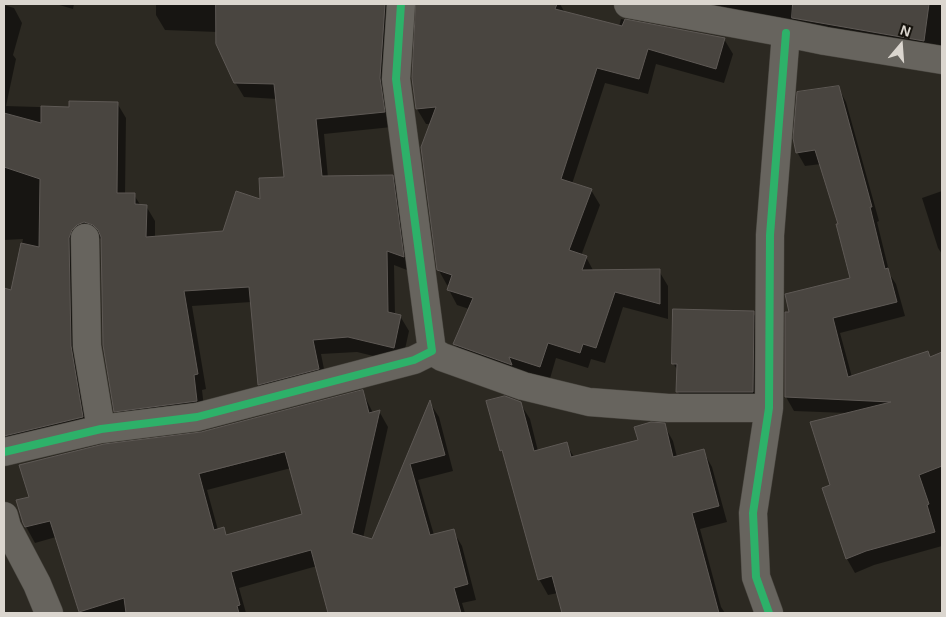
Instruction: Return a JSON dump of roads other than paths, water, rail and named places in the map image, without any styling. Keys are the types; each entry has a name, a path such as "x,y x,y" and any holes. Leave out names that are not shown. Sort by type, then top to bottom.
{"street":[{"path":"401,4 396,78 432,351"},
{"path":"628,4 786,32 825,41 942,60"},
{"path":"769,613 756,577 754,513 769,408 770,235 786,32"},
{"path":"85,238 87,346 101,429"},
{"path":"432,351 442,357 523,386 589,402 668,408 769,408"},
{"path":"4,452 101,429 197,417 414,360 432,351"},
{"path":"4,516 7,527 37,584 49,613"}]}
